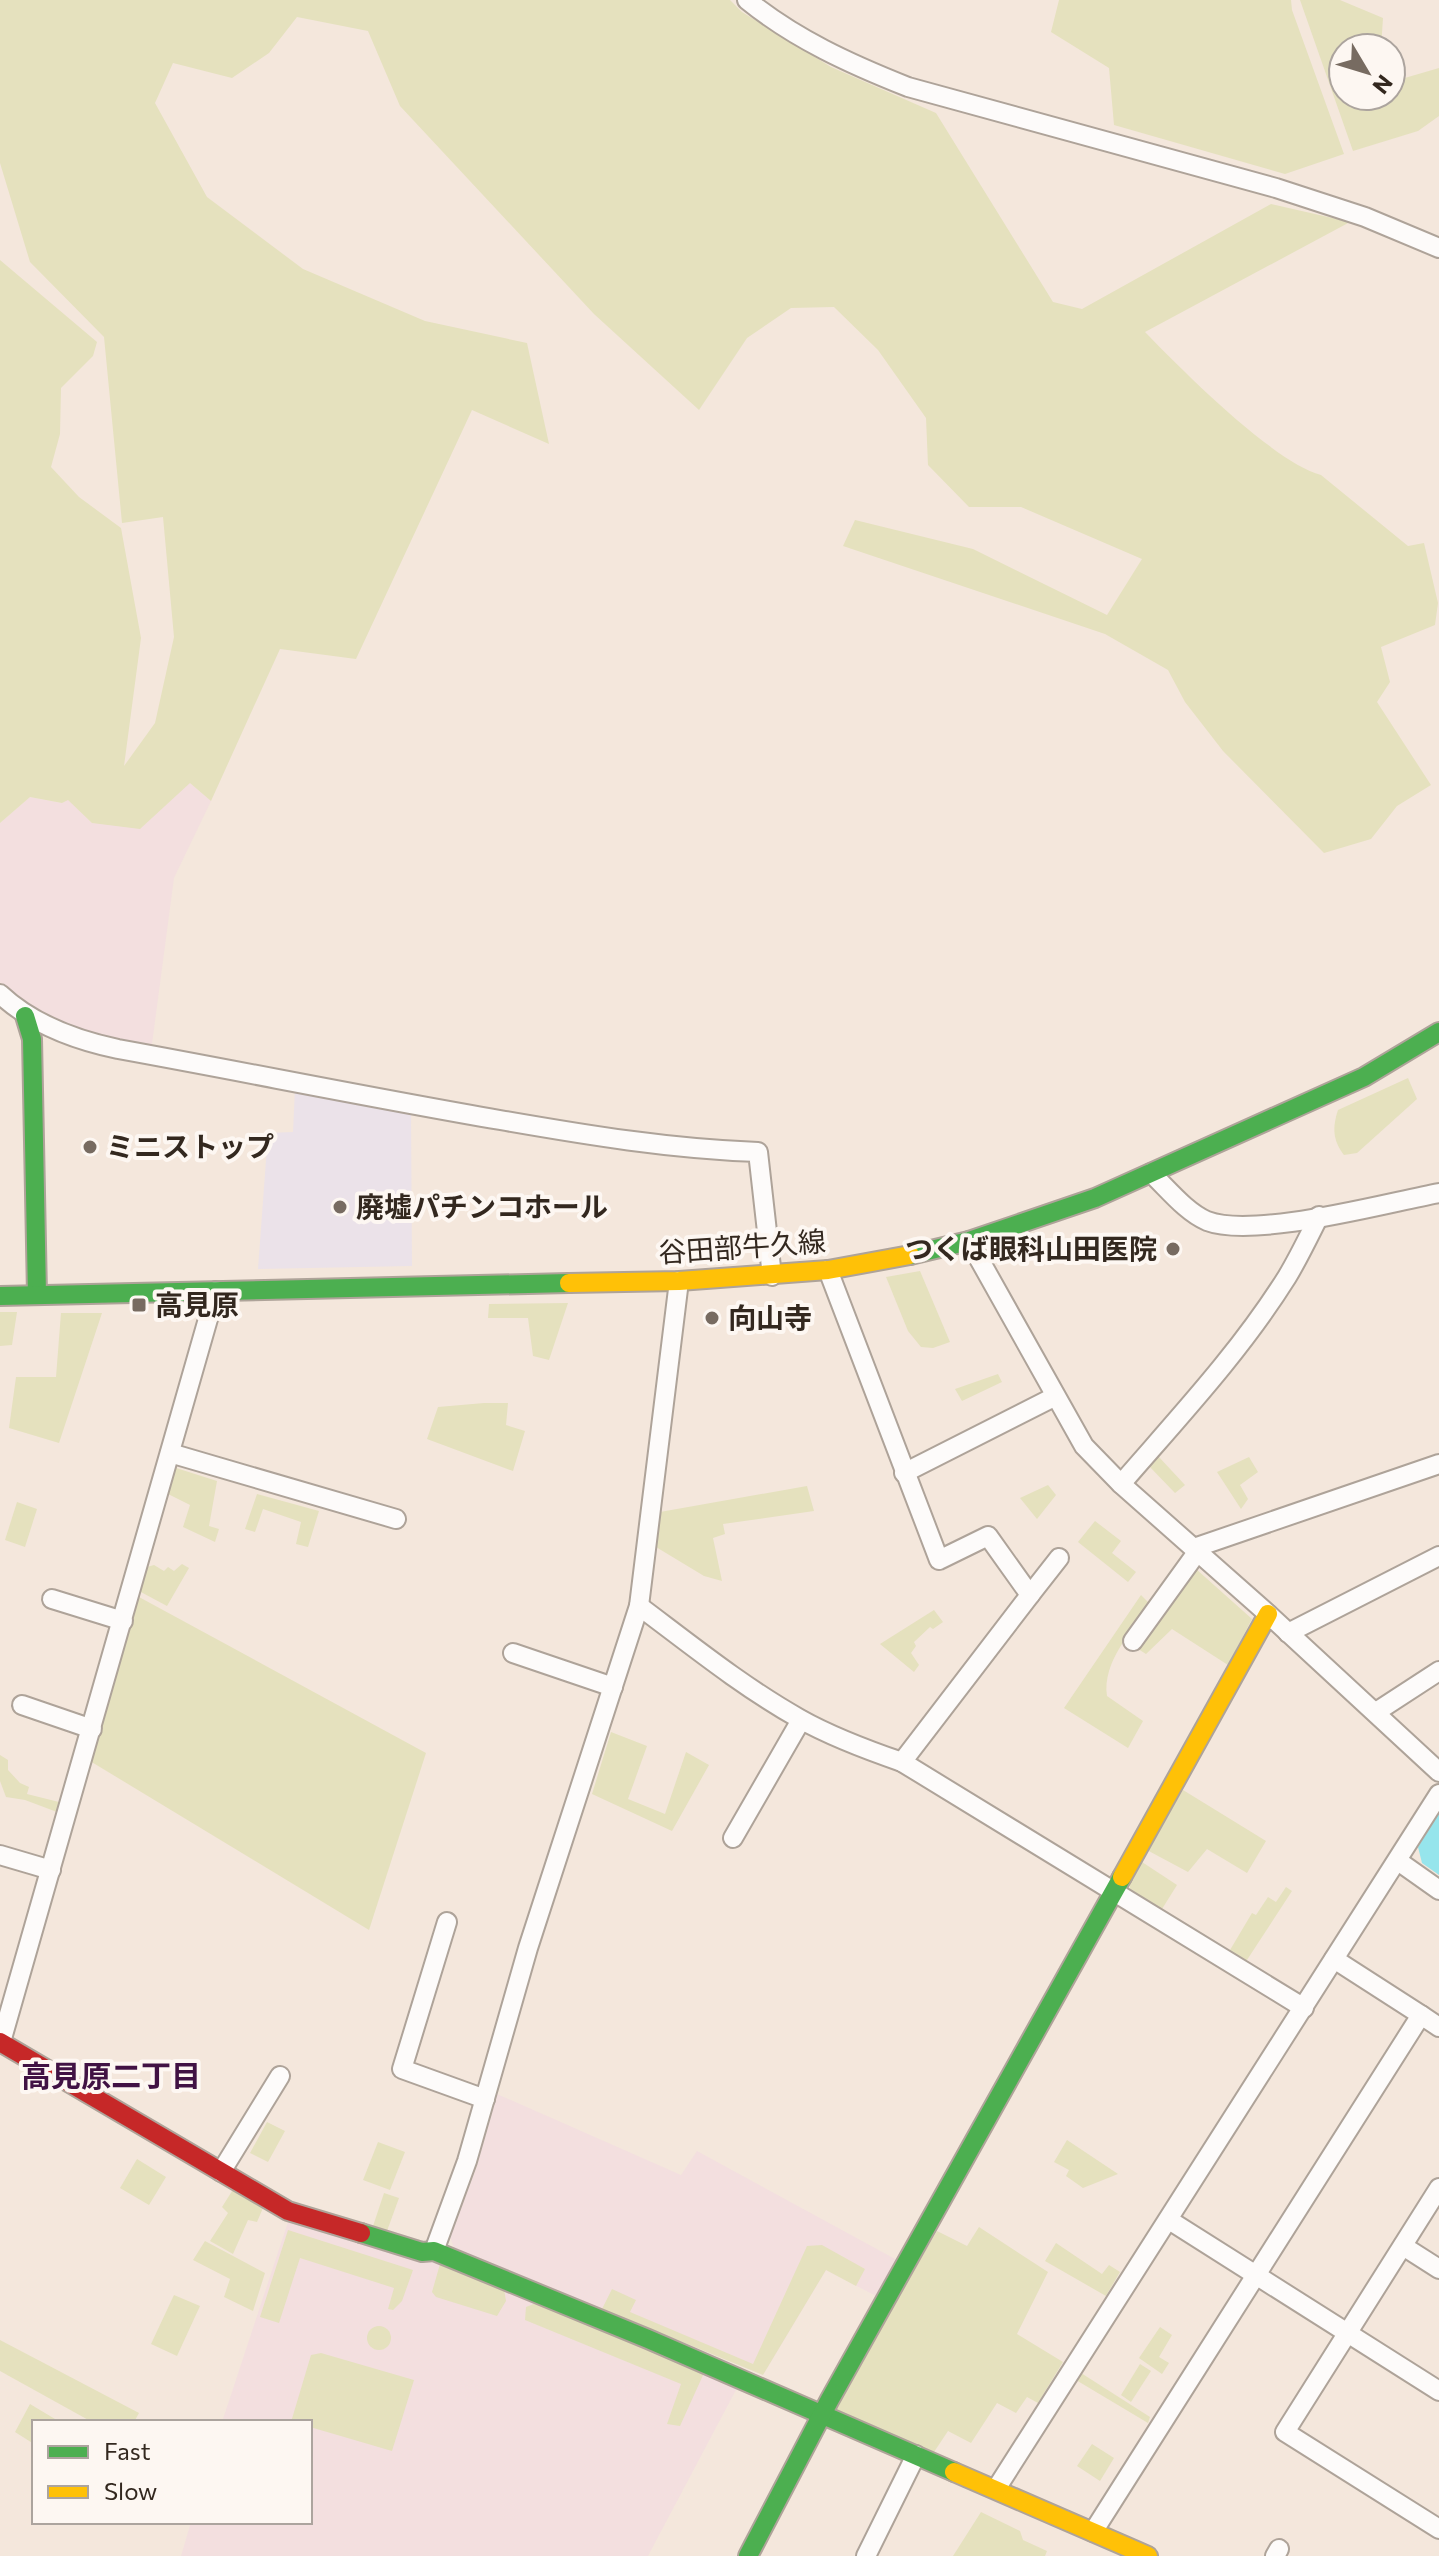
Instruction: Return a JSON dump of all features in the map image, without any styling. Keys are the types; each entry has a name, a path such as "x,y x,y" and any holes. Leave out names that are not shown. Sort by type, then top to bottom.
{"street":[{"path":"747,0 825,51 908,87 1276,188 1365,217 1439,248"},
{"path":"0,994 25,1016 95,1044 418,1106 636,1143 758,1152 772,1276"},
{"path":"25,1016 32,1039 37,1295"},
{"name":"谷田部牛久線","path":"0,1296 679,1281 828,1270 911,1255 969,1241 1045,1216 1151,1173 1364,1077 1439,1032"},
{"path":"1151,1173 1195,1214 1232,1227 1319,1216 1439,1193"},
{"path":"1121,1484 1226,1362 1252,1327 1288,1275 1319,1216"},
{"path":"969,1241 1084,1446 1121,1484 1439,1772"},
{"path":"828,1270 939,1560 988,1536 1030,1595"},
{"path":"434,2251 467,2161 528,1948 639,1606 679,1281"},
{"path":"216,1291 0,2043 288,2211 422,2252 434,2251 648,2339 1148,2556"},
{"path":"904,1473 1054,1397"},
{"path":"170,1453 396,1519"},
{"path":"1133,1641 1196,1550 1439,1464"},
{"path":"1288,1633 1439,1556"},
{"path":"902,1762 1059,1558"},
{"path":"52,1599 123,1621"},
{"path":"639,1606 730,1675 801,1720 856,1746 902,1762 1304,2008"},
{"path":"748,2556 822,2415 1268,1614"},
{"path":"513,1653 613,1687"},
{"path":"1376,1712 1439,1671"},
{"path":"22,1705 92,1729"},
{"path":"733,1838 801,1720"},
{"path":"996,2489 1439,1794"},
{"path":"0,1855 51,1870"},
{"path":"1398,1861 1439,1890"},
{"path":"447,1922 402,2069 485,2099"},
{"path":"1334,1959 1439,2027"},
{"path":"1093,2532 1421,2015"},
{"path":"221,2172 280,2076"},
{"path":"1439,2188 1285,2432 1439,2529"},
{"path":"1169,2220 1439,2391"},
{"path":"1403,2246 1439,2269"},
{"path":"866,2556 916,2455"}],"shaded area":[{"path":"0,0 730,0 742,12 831,67 936,113 1053,302 1082,309 1271,204 1350,222 1145,332 1254,434 1301,467 1321,475 1408,546 1424,543 1438,603 1435,625 1381,647 1390,682 1377,702 1431,785 1397,806 1371,839 1324,853 1223,751 1185,702 1168,670 1105,634 843,546 855,520 973,549 1107,615 1142,559 1021,507 969,507 928,465 926,418 878,350 834,307 791,308 747,338 699,410 594,314 400,106 368,31 297,17 269,53 232,78 173,63 155,103 207,197 303,269 425,321 527,343 549,444 472,410 356,659 280,649 211,801 190,783 140,829 92,823 68,800 62,803 30,797 0,823 0,260 97,342 93,356 61,388 60,434 51,467 79,497 121,528 141,638 124,766 155,723 174,637 163,517 122,523 104,337 30,262 0,163"},
{"path":"1059,0 1291,0 1327,112 1344,154 1285,174 1114,125 1109,68 1051,32"},
{"path":"1300,0 1340,0 1383,18 1382,32 1327,32 1327,77"},
{"path":"1439,68 1439,116 1418,131 1353,151 1339,112 1407,112 1407,77"},
{"path":"190,783 211,801 174,878 152,1044 86,1035 19,1001 0,982 0,823 30,797 62,803 68,799 92,823"},
{"path":"1408,1078 1417,1099 1357,1153 1344,1155 1335,1134 1338,1110"},
{"path":"295,1088 411,1111 412,1266 258,1269 268,1133 293,1132"},
{"path":"920,1271 950,1342 933,1348 921,1347 908,1331 886,1277"},
{"path":"568,1303 549,1360 533,1356 528,1318 488,1318 489,1304"},
{"path":"0,1312 17,1312 12,1345 0,1346"},
{"path":"61,1313 102,1313 59,1443 9,1428 16,1377 56,1377"},
{"path":"998,1374 1002,1382 962,1401 955,1389"},
{"path":"508,1403 506,1425 525,1431 513,1471 427,1439 438,1407"},
{"path":"1158,1456 1185,1485 1175,1493 1148,1465"},
{"path":"1249,1457 1258,1472 1240,1485 1248,1499 1241,1509 1217,1472"},
{"path":"173,1467 217,1481 209,1526 219,1529 215,1542 183,1527 190,1505 166,1493"},
{"path":"1048,1485 1056,1495 1037,1519 1020,1498"},
{"path":"807,1486 814,1511 723,1524 725,1534 713,1538 722,1581 704,1576 656,1547 660,1512"},
{"path":"257,1494 319,1511 308,1547 296,1544 301,1522 263,1509 255,1532 245,1529"},
{"path":"17,1502 37,1509 25,1547 5,1540"},
{"path":"1095,1521 1121,1541 1112,1553 1136,1572 1128,1582 1078,1542"},
{"path":"182,1564 189,1568 167,1606 139,1591 147,1567 154,1565 164,1571 168,1567 174,1571"},
{"path":"1196,1569 1252,1619 1228,1665 1172,1629 1146,1654 1135,1647"},
{"path":"1141,1595 1150,1604 1120,1647 1107,1683 1107,1696 1143,1721 1128,1748 1064,1708"},
{"path":"139,1597 426,1753 369,1930 90,1761"},
{"path":"934,1610 943,1622 933,1629 930,1627 914,1642 916,1646 911,1653 919,1665 914,1672 880,1644"},
{"path":"611,1732 647,1746 628,1799 665,1814 686,1752 709,1765 672,1831 592,1794"},
{"path":"0,1755 8,1760 8,1770 20,1783 29,1787 27,1794 59,1802 57,1812 25,1800 6,1797 0,1781"},
{"path":"1183,1790 1266,1841 1247,1873 1207,1849 1188,1872 1145,1849"},
{"path":"1142,1862 1177,1885 1162,1909 1130,1889 1130,1883"},
{"path":"1286,1887 1292,1891 1245,1963 1230,1950 1252,1913 1256,1915 1268,1897 1276,1902"},
{"path":"497,2094 681,2175 697,2151 897,2260 876,2296 826,2270 763,2375 454,2248 450,2237 476,2169"},
{"path":"267,2122 285,2131 268,2162 250,2153"},
{"path":"1067,2140 1118,2174 1083,2188 1066,2176 1069,2170 1054,2162"},
{"path":"378,2142 405,2152 390,2190 363,2180"},
{"path":"137,2159 166,2177 149,2205 120,2188"},
{"path":"234,2188 263,2208 257,2222 248,2220 233,2254 210,2241 228,2213 222,2207"},
{"path":"384,2193 399,2198 387,2231 373,2226"},
{"path":"289,2219 432,2261 737,2388 648,2556 181,2556 190,2524 312,2524 312,2420 223,2420"},
{"path":"979,2227 1048,2272 1017,2334 1063,2362 1038,2403 1027,2397 1016,2413 997,2403 971,2443 948,2431 934,2452 832,2409 937,2231 967,2246"},
{"path":"288,2230 413,2270 402,2301 393,2310 388,2309 394,2288 300,2258 279,2323 260,2317"},
{"path":"205,2241 265,2273 253,2311 224,2297 230,2279 193,2260"},
{"path":"1056,2243 1102,2274 1109,2265 1120,2272 1106,2296 1045,2261"},
{"path":"822,2245 865,2269 856,2286 826,2270 763,2375 602,2309 612,2289 636,2300 630,2312 753,2364 807,2246"},
{"path":"440,2264 504,2289 506,2301 497,2316 436,2297 432,2292"},
{"path":"174,2295 200,2306 177,2356 151,2344"},
{"path":"536,2303 704,2373 680,2426 667,2424 681,2384 525,2320 526,2307"},
{"path":"379,2326 390,2333 391,2338 384,2349 379,2350 368,2343 367,2338 374,2327"},
{"path":"1160,2327 1172,2335 1159,2357 1169,2363 1162,2374 1139,2358"},
{"path":"0,2340 139,2413 135,2420 88,2420 0,2371"},
{"path":"321,2353 414,2380 392,2451 312,2428 312,2420 292,2420 311,2355"},
{"path":"1140,2364 1151,2371 1131,2402 1121,2395"},
{"path":"1081,2373 1150,2417 1148,2423 1076,2380"},
{"path":"30,2404 57,2420 32,2420 32,2443 15,2432"},
{"path":"1092,2444 1114,2458 1100,2481 1077,2466"},
{"path":"981,2512 1020,2531 1023,2540 1047,2551 1045,2556 953,2556"}],"water":[{"path":"1439,1813 1439,1875 1422,1863 1418,1847"}],"traffic: fast":[{"path":"25,1016 32,1039 37,1295"},
{"path":"910,1255 969,1241 1095,1198 1364,1077 1439,1032"},
{"path":"0,1296 569,1283"},
{"path":"748,2556 829,2401 1122,1877"},
{"path":"361,2233 422,2252 434,2251 648,2339 954,2472"}],"traffic: slow":[{"path":"569,1283 679,1281 828,1270 910,1255"},
{"path":"1122,1877 1268,1614"},
{"path":"954,2472 1148,2556"}],"traffic: jam":[{"path":"0,2042 288,2211 361,2233"}],"place":[{"name":"ミニストップ","path":"90,1147"},
{"name":"廃墟パチンコホール","path":"340,1207"},
{"name":"つくば眼科山田医院","path":"1173,1249"},
{"name":"高見原","path":"139,1305"},
{"name":"向山寺","path":"712,1318"}],"district":[{"name":"高見原二丁目","path":"111,2077"}]}
